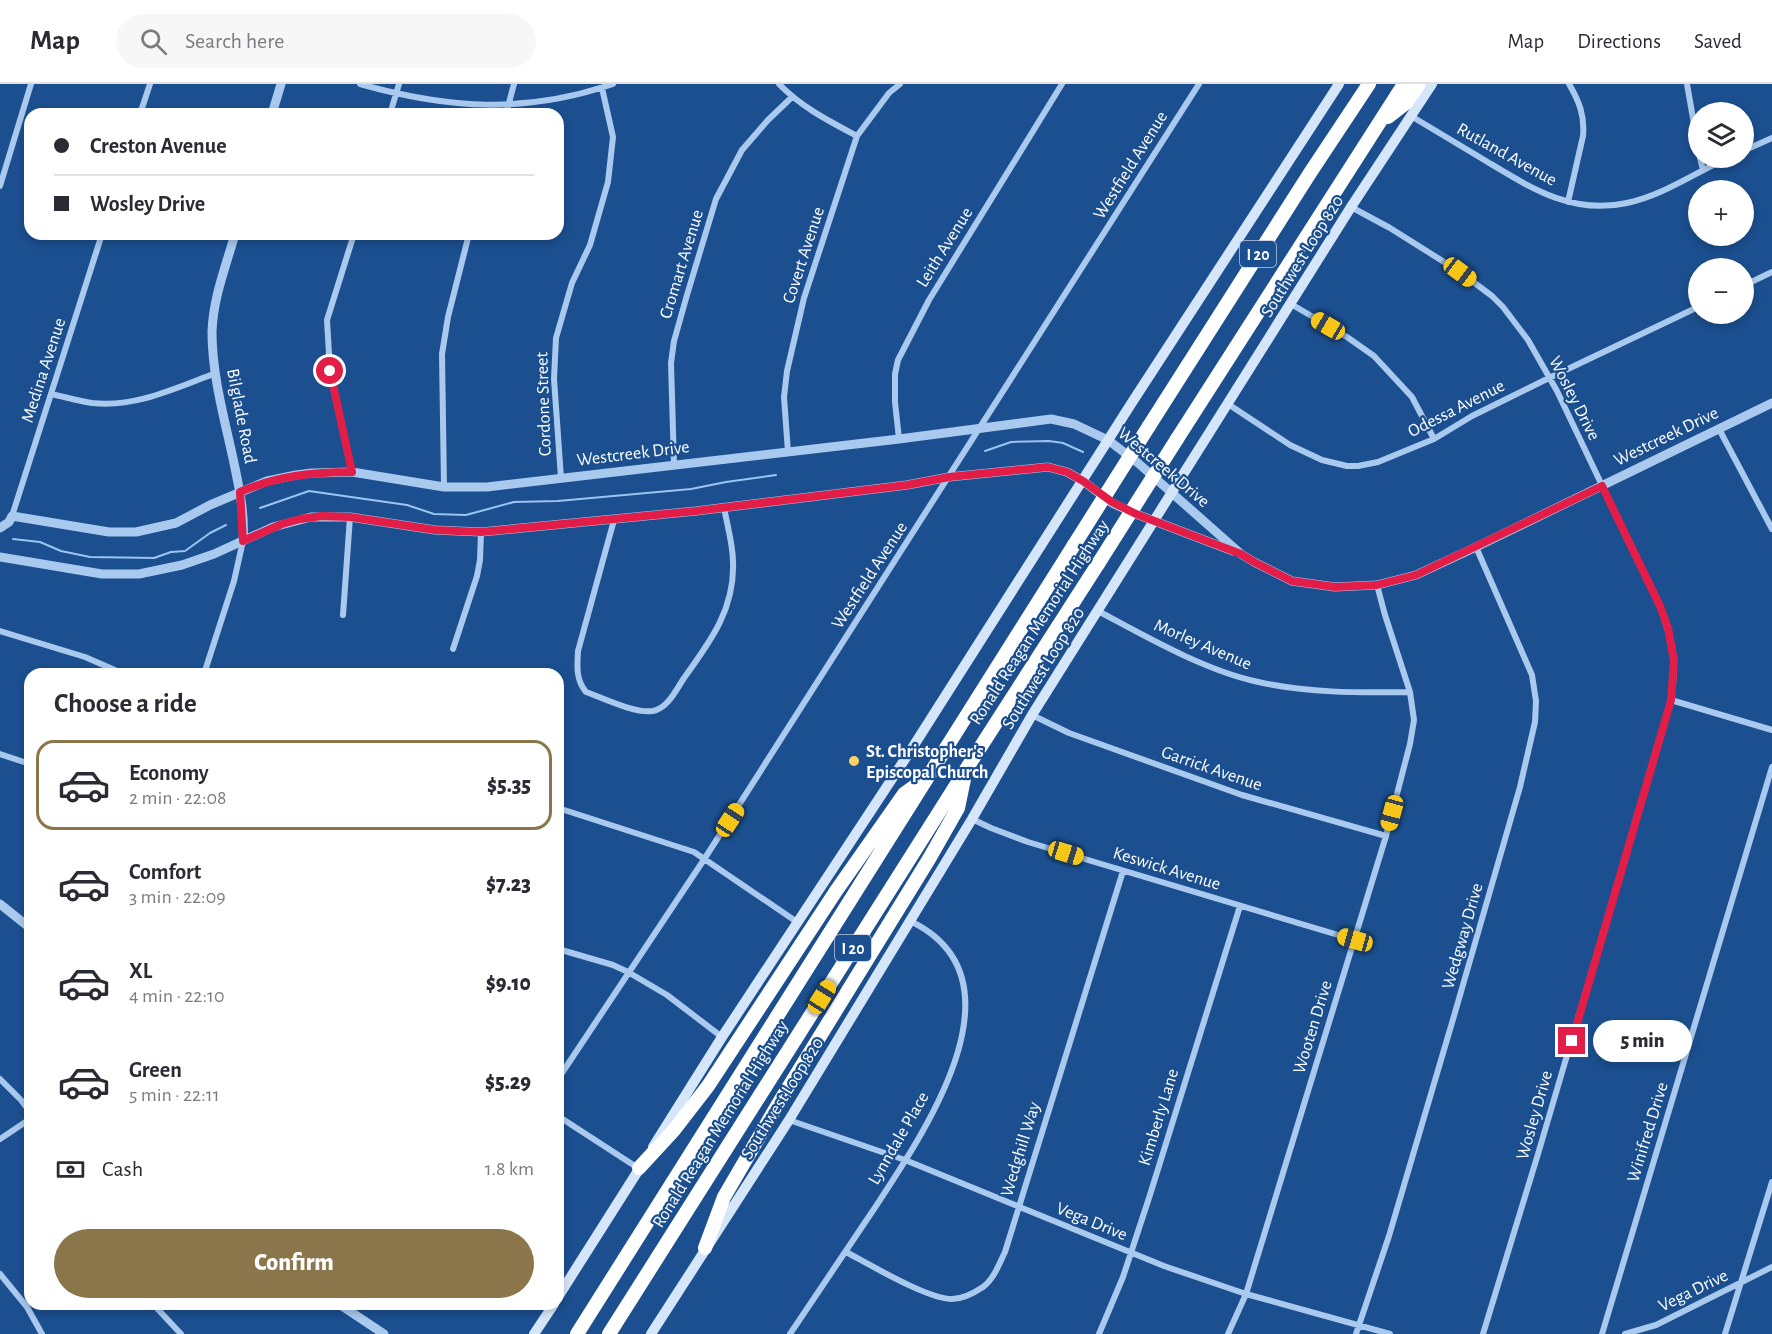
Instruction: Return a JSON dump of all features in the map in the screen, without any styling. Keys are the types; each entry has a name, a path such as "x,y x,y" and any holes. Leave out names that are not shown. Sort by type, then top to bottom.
{"highway":[{"name":"Ronald Reagan Memorial Highway","path":"578,1332 1149,426 1369,84"},
{"name":"Ronald Reagan Memorial Highway","path":"609,1334 1404,84"},
{"path":"1379,123 1406,103 1419,84"},
{"path":"705,1248 729,1188 958,808 967,768"},
{"path":"639,1168 674,1130 708,1086 836,891 904,794 928,777"}],"main road":[{"path":"564,1279 639,1168 722,1036 909,753 1108,440 1339,84"},
{"name":"Southwest Loop 820","path":"651,1334 789,1120 972,819 1032,715 1351,207 1432,84"},
{"path":"534,1334 550,1310"}],"street":[{"path":"0,186 31,84"},
{"path":"142,108 150,84"},
{"path":"274,108 281,84"},
{"path":"360,84 395,94 438,102 472,105 509,105 555,99 613,84"},
{"path":"392,108 399,84"},
{"path":"508,108 514,84"},
{"path":"779,84 807,109 857,136"},
{"name":"Covert Avenue","path":"788,452 784,424 784,397 793,340 804,298 857,136 889,93 900,84"},
{"name":"Leith Avenue","path":"899,439 895,402 898,360 929,300 1062,84"},
{"name":"Westfield Avenue","path":"564,1070 705,858 981,429 1199,84"},
{"path":"1568,202 1584,125 1581,106 1569,84"},
{"path":"1687,84 1690,102"},
{"name":"Cordone Street","path":"561,478 554,379 556,338 572,283 590,245 608,182 613,137 602,88"},
{"name":"Cromart Avenue","path":"674,465 670,363 674,341 716,199 742,150 768,120 792,98"},
{"name":"Rutland Avenue","path":"1411,116 1541,193 1592,207 1627,203 1669,189 1707,168"},
{"path":"1754,146 1772,138"},
{"name":"Wosley Drive","path":"1351,207 1390,228 1460,272 1492,296 1528,340 1549,378 1660,606 1668,628 1674,661 1671,700 1483,1334"},
{"name":"Medina Avenue","path":"12,516 100,240"},
{"name":"Bilglade Road","path":"206,668 234,581 243,541 240,492 216,373 212,332 214,310 233,240"},
{"path":"352,240 327,320 330,371 352,472"},
{"path":"444,487 442,354 448,317 468,240"},
{"path":"1754,281 1772,273"},
{"path":"1291,304 1347,337 1374,357 1412,397 1434,439"},
{"name":"Odessa Avenue","path":"1228,404 1290,445 1322,460 1347,466 1378,462 1434,439 1472,416 1688,312"},
{"path":"51,394 93,403 124,403 152,397 216,373"},
{"name":"Westcreek Drive","path":"12,516 109,532 136,532 176,523 267,481 296,475 352,472 444,487 487,488 1051,419 1074,424 1108,440 1241,554 1254,562 1292,581 1335,587 1377,585 1416,575 1772,403"},
{"path":"1719,429 1772,529"},
{"name":"Westcreek Drive","path":"0,557 94,573 133,574 161,571 182,565 273,527 300,519 322,516 350,517 435,530 481,532 614,520 907,485 949,477 1048,467 1067,472 1112,502 1154,521 1241,554"},
{"path":"614,520 578,651 577,671 581,685 586,692 639,710 654,711 666,704 703,651 726,612 733,584 733,560 724,507"},
{"path":"0,528 12,516"},
{"path":"343,615 350,517"},
{"path":"453,649 477,576 481,532"},
{"name":"Wedgway Drive","path":"1356,1334 1389,1236 1454,1016 1520,787 1535,722 1532,675 1476,547"},
{"name":"Wooten Drive","path":"1228,1334 1246,1294 1355,940 1410,744 1414,720 1410,692 1377,585"},
{"name":"Morley Avenue","path":"1098,611 1175,651 1251,681 1302,689 1355,693 1410,692"},
{"path":"0,631 85,657 110,668"},
{"path":"1671,700 1772,730"},
{"name":"Garrick Avenue","path":"1032,715 1080,737 1242,795 1386,836"},
{"path":"0,754 24,762"},
{"name":"Winifred Drive","path":"1602,1334 1772,767"},
{"path":"564,810 687,848 797,922"},
{"name":"Keswick Avenue","path":"972,819 1028,842 1355,940"},
{"name":"Wedghill Way","path":"846,1252 924,1292 946,1298 962,1298 982,1287 997,1269 1005,1252 1017,1207 1123,871"},
{"path":"0,904 24,923"},
{"name":"Kimberly Lane","path":"1100,1334 1130,1253 1240,906"},
{"name":"Lynndale Place","path":"790,1334 846,1252 930,1120 959,1048 965,1013 964,990 956,964 948,950 924,928 910,921"},
{"path":"564,951 613,965 628,972 667,995 722,1036"},
{"path":"0,1079 24,1104"},
{"path":"564,1120 639,1168"},
{"name":"Vega Drive","path":"789,1120 905,1160 1130,1253 1246,1294 1390,1334"},
{"path":"0,1139 24,1123"},
{"path":"1725,1334 1772,1182"},
{"name":"Vega Drive","path":"1625,1334 1656,1325 1772,1267"},
{"path":"0,1274 24,1303"},
{"path":"29,1310 42,1334"},
{"path":"159,1310 181,1334"},
{"path":"348,1310 384,1334"}],"waterway":[{"path":"985,451 1011,442 1049,441 1063,443 1083,452"},
{"path":"260,508 309,491 407,505 434,514 466,515 514,502 558,501 691,489 776,475"},
{"path":"13,539 40,542 61,551 90,557 154,558 171,552 185,551 210,533 226,525"}],"place":[{"name":"St. Christopher's Episcopal Church","path":"854,761"}],"route":[{"path":"330,371 352,472 312,473 279,478 240,492 243,541 282,524 322,516 350,517 435,530 481,532 696,511 907,485 949,477 1048,467 1067,472 1112,502 1136,514 1241,554 1292,581 1335,587 1377,585 1416,575 1602,486 1660,606 1668,628 1674,661 1671,700 1572,1041"}]}
